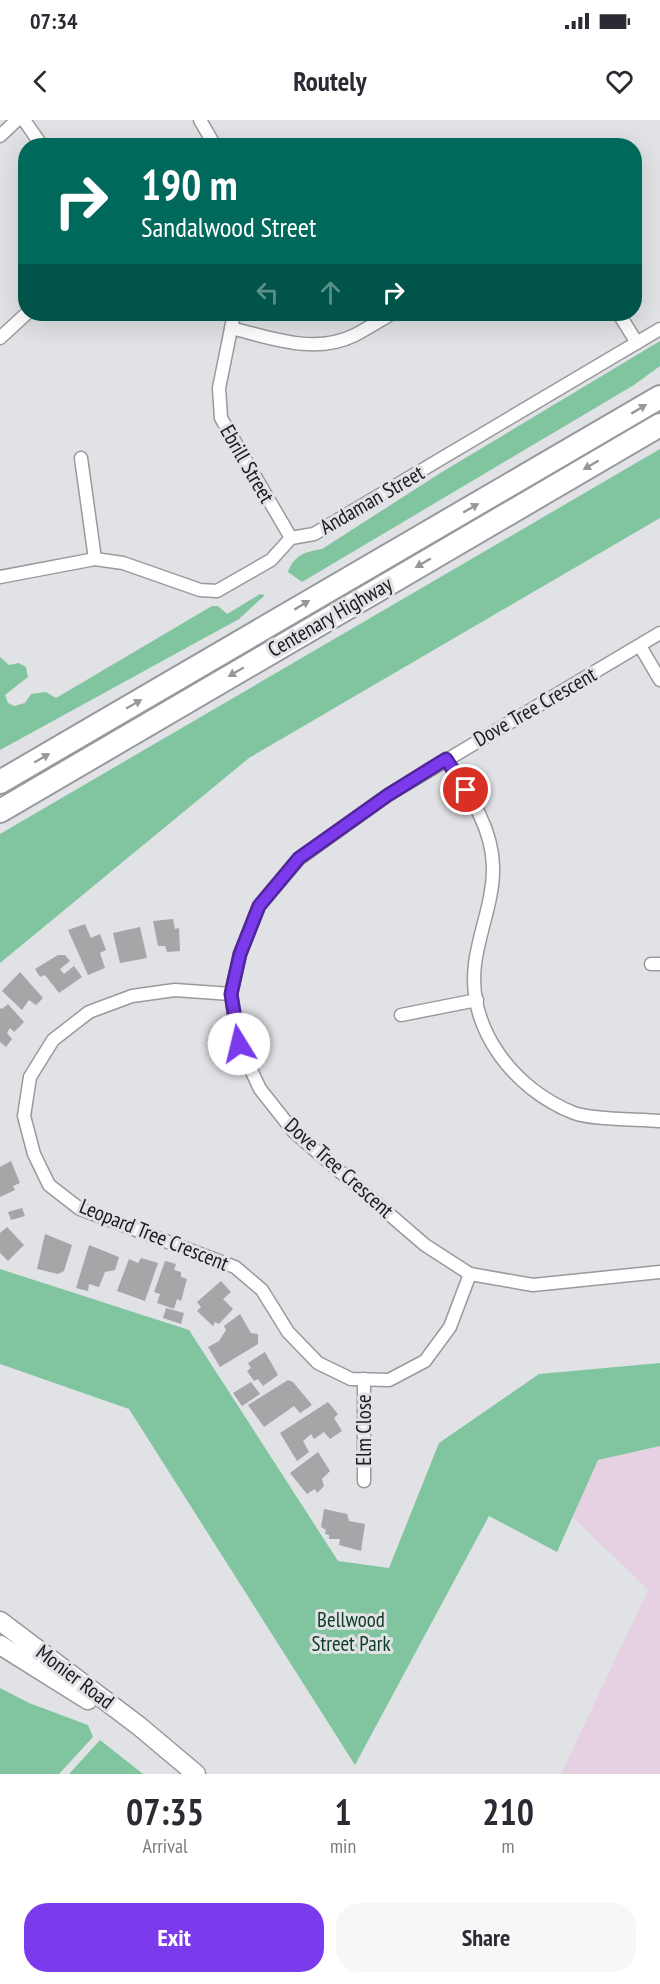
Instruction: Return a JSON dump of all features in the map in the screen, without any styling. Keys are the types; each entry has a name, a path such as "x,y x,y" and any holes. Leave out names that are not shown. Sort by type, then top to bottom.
{"highway":[{"name":"Centenary Highway","path":"0,782 660,397"},
{"name":"Centenary Highway","path":"0,811 113,742 660,425"},
{"path":"0,826 103,762 113,742"}],"main road":[{"name":"Monier Road","path":"0,1621 113,1706 196,1774"},
{"name":"Monier Road","path":"0,1645 134,1731 148,1737"}],"street":[{"path":"0,136 17,120"},
{"path":"24,120 36,138"},
{"path":"200,120 210,138"},
{"path":"0,338 18,321"},
{"name":"Ebrill Street","path":"232,321 219,388 221,418 291,538"},
{"path":"231,328 301,345 324,345 354,336 379,321"},
{"path":"623,321 637,343"},
{"name":"Andaman Street","path":"291,538 314,534 660,329"},
{"path":"81,458 95,559"},
{"path":"0,577 95,559 123,562 200,590 217,591 271,560 291,538"},
{"name":"Dove Tree Crescent","path":"660,633 388,795 299,858 259,906 240,954 231,994 239,1044 260,1089 294,1132 425,1245 471,1274 533,1285 660,1272"},
{"path":"640,646 660,680"},
{"path":"446,759 476,805 488,837 493,865 491,899 480,934 474,967 477,1000 485,1033 507,1066 537,1094 576,1114 660,1121"},
{"name":"Leopard Tree Crescent","path":"231,994 175,990 132,996 89,1012 53,1040 30,1077 24,1116 34,1154 49,1185 80,1209 235,1267 262,1290 288,1332 318,1363 351,1379 389,1380 425,1361 450,1327 471,1274"},
{"path":"401,1015 477,1000"},
{"name":"Elm Close","path":"364,1379 364,1481"}],"shaded area":[{"path":"660,1446 660,1774 561,1774 648,1590 572,1516 598,1460"}],"green space":[{"path":"660,341 660,366 634,385 302,582 288,572 293,562 301,555 322,549 442,472"},
{"path":"660,449 660,518 249,758 0,963 0,834"},
{"path":"260,594 265,595 239,619 0,750 0,657 9,665 19,663 26,667 28,677 5,695 8,703 14,706 25,703 31,694 46,692 56,698 212,606 218,606 227,614"},
{"name":"Bellwood Street Park","path":"0,1269 189,1330 338,1561 389,1568 439,1443 539,1374 660,1363 660,1446 598,1460 557,1552 489,1516 355,1765 129,1409 0,1364"},
{"path":"0,1688 29,1703 88,1725 93,1737 59,1774 0,1774"},
{"path":"100,1740 143,1774 69,1774"}],"building":[{"path":"173,919 175,929 179,928 180,951 167,952 165,946 158,946 153,921"},
{"path":"85,924 91,938 100,934 106,950 100,953 105,968 88,975 68,930"},
{"path":"140,927 147,958 120,963 113,933"},
{"path":"58,955 65,955 70,961 60,969 64,974 74,966 82,977 59,993 45,975 40,977 35,969"},
{"path":"20,972 43,998 36,1005 29,1000 22,1010 2,991"},
{"path":"8,1004 24,1022 14,1032 10,1028 7,1033 12,1039 6,1047 0,1042 0,1008"},
{"path":"11,1161 20,1183 13,1186 15,1190 0,1197 0,1167"},
{"path":"22,1208 25,1216 11,1220 8,1212"},
{"path":"7,1227 24,1245 8,1261 0,1253 0,1233"},
{"path":"45,1234 72,1245 64,1271 58,1274 37,1269"},
{"path":"89,1245 119,1257 115,1270 105,1272 99,1287 89,1284 88,1291 76,1288"},
{"path":"141,1258 158,1263 145,1301 117,1291 129,1259 138,1263"},
{"path":"165,1261 176,1264 174,1270 181,1272 181,1277 187,1279 181,1301 177,1299 174,1309 157,1303 160,1294 154,1292"},
{"path":"221,1281 231,1292 223,1299 233,1309 219,1324 215,1322 213,1326 197,1311 201,1307 197,1302"},
{"path":"166,1308 184,1313 181,1324 163,1318"},
{"path":"240,1314 251,1333 258,1334 258,1344 220,1367 208,1347 219,1341 226,1330 224,1326"},
{"path":"265,1352 278,1375 263,1386 258,1379 254,1381 247,1371 251,1368 248,1363"},
{"path":"288,1380 293,1382 312,1405 300,1413 294,1406 264,1427 248,1405"},
{"path":"251,1382 260,1394 242,1406 233,1393"},
{"path":"328,1402 338,1414 334,1418 342,1431 330,1439 324,1432 314,1439 311,1434 303,1441 309,1452 297,1461 280,1433"},
{"path":"318,1452 330,1471 322,1479 324,1486 317,1493 315,1489 307,1494 290,1473"},
{"path":"324,1509 347,1514 349,1521 365,1524 361,1551 339,1545 340,1539 329,1539 329,1535 325,1534 326,1530 321,1527"}],"route":[{"path":"239,1044 231,994 240,954 259,906 299,858 388,795 446,759 466,790"}]}
